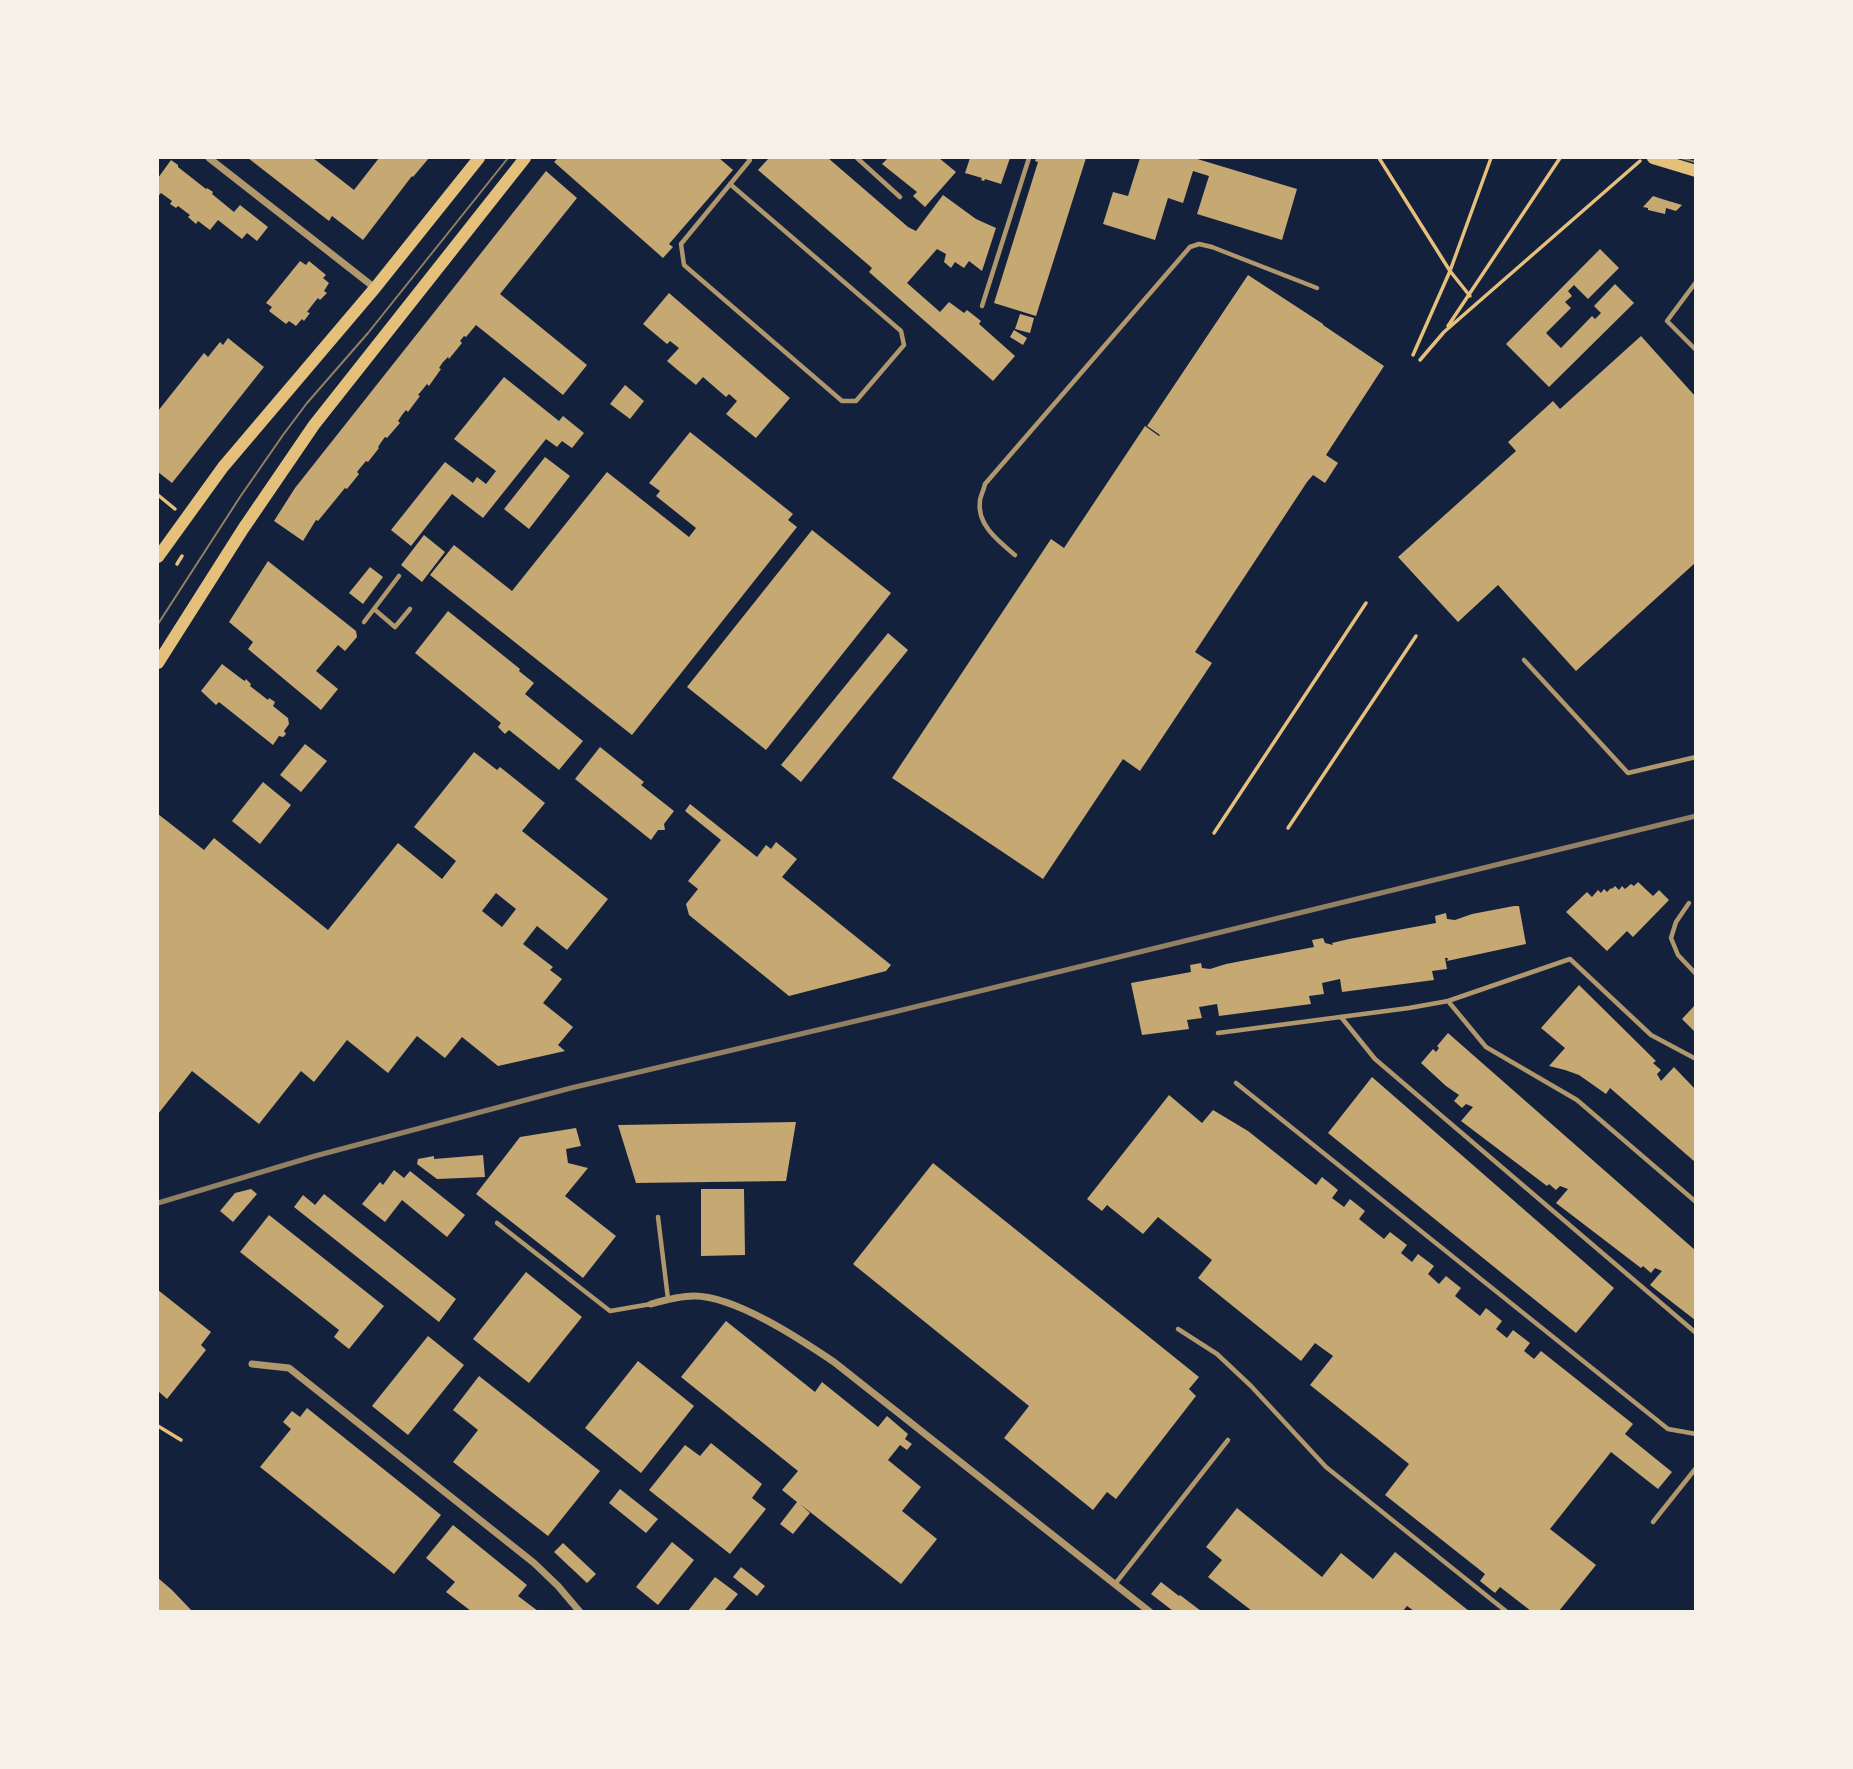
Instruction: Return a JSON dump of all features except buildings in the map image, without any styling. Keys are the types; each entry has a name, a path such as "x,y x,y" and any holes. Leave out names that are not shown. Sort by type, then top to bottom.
{"main road":[{"path":"158,557 223,467 375,288 479,158"},
{"path":"158,663 243,529 314,425 525,158"},
{"path":"1653,158 1696,171"}],"street":[{"path":"209,158 375,288"},
{"path":"652,1304 694,1296 722,1301 762,1318 798,1338 834,1362 1150,1612"},
{"path":"252,1364 289,1368 534,1563 580,1612"}],"lane":[{"path":"730,184 901,331 904,345 856,401 842,401 684,265 681,244 730,184 750,160 748,158"},
{"path":"857,158 900,197"},
{"path":"982,306 1029,158"},
{"path":"1015,555 992,536 982,517 979,502 985,484 1190,247 1199,244 1212,247 1317,288"},
{"path":"1696,282 1667,321 1696,350"},
{"path":"364,622 399,576"},
{"path":"374,610 395,627 410,609"},
{"path":"1524,660 1628,773 1696,757"},
{"path":"1689,902 1676,922 1671,938 1678,955 1696,974"},
{"path":"1218,1033 1448,1001 1570,959 1651,1035 1696,1059"},
{"path":"1448,1001 1486,1047 1577,1100 1696,1202"},
{"path":"1340,1017 1375,1059 1696,1333"},
{"path":"1236,1083 1668,1429 1696,1434"},
{"path":"658,1217 668,1300"},
{"path":"497,1223 610,1311 652,1304"},
{"path":"1178,1329 1216,1354 1251,1386 1326,1467 1507,1612"},
{"path":"1115,1584 1228,1440"},
{"path":"1653,1522 1696,1468"}],"path":[{"path":"1379,158 1450,271 1470,296"},
{"path":"1413,355 1450,271 1491,158"},
{"path":"1420,360 1470,296 1560,158"},
{"path":"1444,332 1645,158"},
{"path":"158,495 186,518"},
{"path":"177,564 182,556"},
{"path":"1214,832 1366,603"},
{"path":"1288,828 1416,636"},
{"path":"158,1426 181,1440"}],"tram line":[{"path":"158,624 240,497 307,403 368,333 508,158"},
{"path":"1681,158 1696,162"}],"railway":[{"path":"158,1203 315,1156 571,1088 1696,816"}]}
